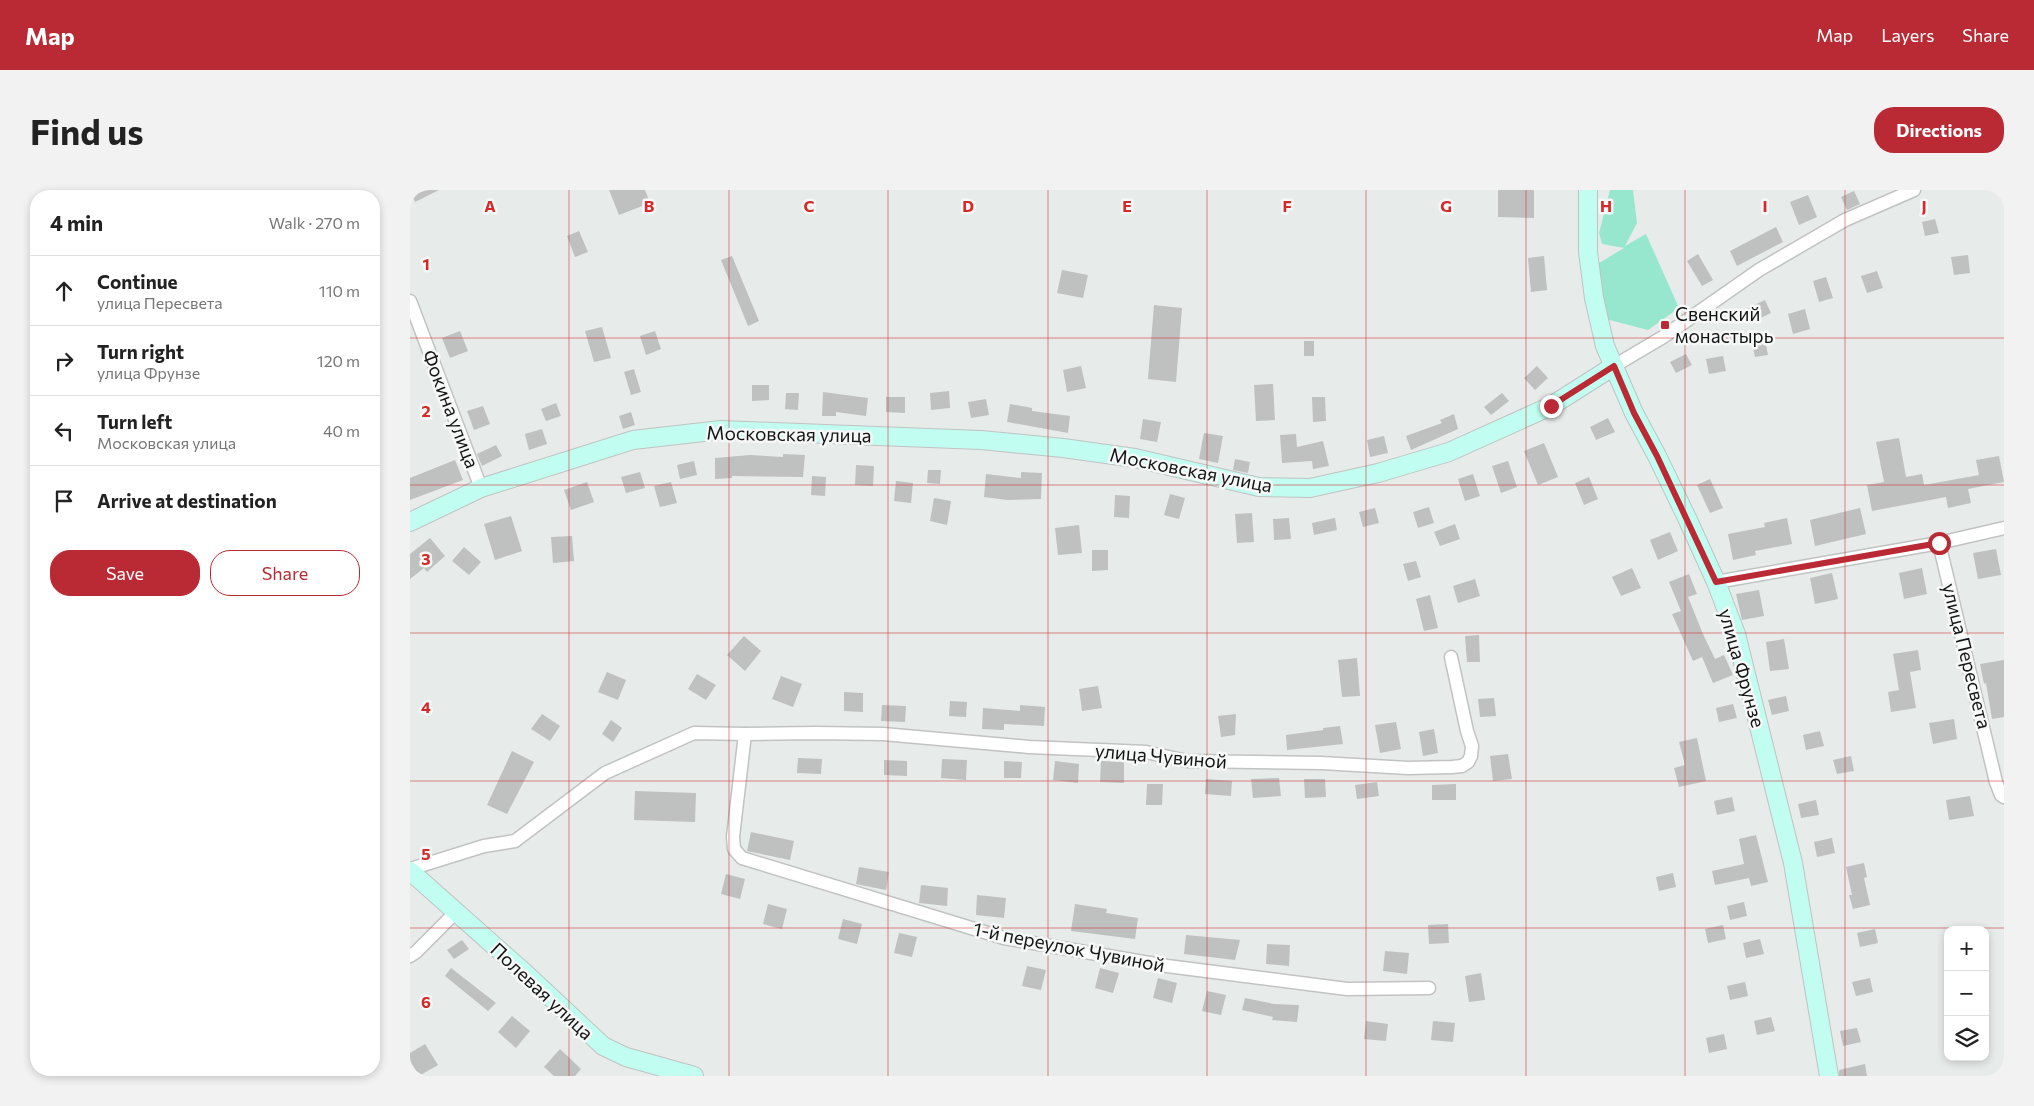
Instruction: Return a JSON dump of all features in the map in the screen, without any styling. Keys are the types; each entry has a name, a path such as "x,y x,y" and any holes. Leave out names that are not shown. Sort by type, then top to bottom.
{"street":[{"name":"улица Фрунзе","path":"1588,190 1588,252 1594,298 1605,346 1634,413 1657,456 1716,582 1736,634 1793,863 1829,1076"},
{"name":"Московская улица","path":"410,522 481,488 633,440 721,430 981,440 1063,448 1135,458 1259,486 1310,488 1378,473 1449,452 1551,406 1663,337 1759,270 1845,220 1914,190"},
{"name":"Фокина улица","path":"410,301 481,488"},
{"path":"1716,582 1939,543 2004,528"},
{"name":"улица Пересвета","path":"1939,543 1996,782 2001,795 2004,796"},
{"name":"улица Чувиной","path":"410,870 484,846 514,841 605,773 694,733 883,734 1029,747 1146,752 1187,761 1321,763 1408,768 1452,768 1462,766 1468,762 1471,756 1472,746 1451,657"},
{"name":"1-й переулок Чувиной","path":"745,734 733,838 734,849 742,858 1004,938 1167,966 1347,989 1429,988"},
{"name":"Полевая улица","path":"410,870 602,1046 626,1057 694,1076"},
{"path":"410,956 456,912"}],"green space":[{"path":"1610,190 1633,190 1637,223 1625,246 1646,234 1679,308 1648,330 1602,318 1596,265 1624,248 1602,244 1599,233"}],"building":[{"path":"410,190 439,190 415,202"},
{"path":"609,190 645,190 650,203 619,215"},
{"path":"1498,190 1534,190 1534,218 1498,217"},
{"path":"1854,191 1860,204 1847,210 1841,197"},
{"path":"1808,195 1817,217 1799,225 1790,202"},
{"path":"1935,219 1939,233 1925,236 1922,222"},
{"path":"1776,227 1783,242 1737,266 1730,251"},
{"path":"579,231 588,252 575,257 567,236"},
{"path":"1698,254 1713,280 1702,286 1687,261"},
{"path":"1968,255 1970,273 1954,275 1951,257"},
{"path":"732,256 759,321 748,326 721,260"},
{"path":"1544,256 1547,290 1531,292 1528,258"},
{"path":"1062,270 1088,275 1083,298 1057,293"},
{"path":"1877,271 1883,288 1867,293 1861,276"},
{"path":"1826,277 1833,298 1819,302 1813,281"},
{"path":"1765,300 1771,313 1754,321 1748,308"},
{"path":"1154,305 1182,308 1176,382 1148,379"},
{"path":"1805,309 1810,329 1793,334 1788,314"},
{"path":"602,327 611,358 594,362 585,331"},
{"path":"460,331 468,351 450,358 442,338"},
{"path":"655,331 661,349 646,355 640,336"},
{"path":"1765,340 1768,355 1755,357 1752,343"},
{"path":"1304,341 1314,341 1314,356 1304,356"},
{"path":"1686,354 1692,365 1676,373 1670,362"},
{"path":"1723,356 1726,371 1709,374 1706,359"},
{"path":"1081,366 1086,388 1067,392 1063,370"},
{"path":"1537,366 1548,378 1535,390 1524,378"},
{"path":"634,369 641,392 631,395 624,372"},
{"path":"1273,384 1275,420 1256,421 1254,385"},
{"path":"752,385 769,385 769,400 752,401"},
{"path":"949,391 950,408 931,410 930,393"},
{"path":"823,392 868,398 866,416 836,412 836,416 822,416"},
{"path":"786,393 799,393 798,410 785,409"},
{"path":"1502,393 1509,401 1491,415 1484,407"},
{"path":"886,397 905,397 905,413 886,412"},
{"path":"1312,397 1325,397 1326,421 1313,422"},
{"path":"986,399 989,415 971,418 968,402"},
{"path":"556,403 561,416 546,421 541,409"},
{"path":"1010,404 1032,408 1032,411 1070,416 1068,433 1007,422"},
{"path":"483,406 490,424 474,430 467,411"},
{"path":"631,412 635,425 623,429 619,416"},
{"path":"1454,414 1458,429 1411,450 1406,436 1442,423 1440,420"},
{"path":"1608,418 1615,432 1596,440 1590,427"},
{"path":"1143,419 1161,422 1157,442 1140,439"},
{"path":"542,429 547,444 529,450 525,434"},
{"path":"1204,433 1223,436 1218,463 1199,459"},
{"path":"1296,434 1297,447 1323,441 1329,466 1313,469 1312,461 1282,463 1280,435"},
{"path":"1384,436 1388,453 1370,457 1367,440"},
{"path":"1899,438 1906,477 1922,474 1924,485 1979,475 1976,460 1999,456 2004,482 1968,489 1971,503 1948,508 1946,497 1872,511 1867,485 1884,482 1876,442"},
{"path":"1544,443 1558,477 1538,485 1524,451"},
{"path":"496,445 502,456 482,466 477,454"},
{"path":"783,454 805,455 803,477 732,476 732,478 715,479 715,458 750,455 783,457"},
{"path":"1235,459 1250,462 1248,473 1233,470"},
{"path":"455,460 463,480 410,500 410,478"},
{"path":"694,461 697,475 680,479 677,465"},
{"path":"1508,461 1517,487 1501,493 1492,466"},
{"path":"856,465 874,466 873,486 855,485"},
{"path":"928,470 941,470 940,484 927,483"},
{"path":"640,472 645,488 626,493 621,477"},
{"path":"1021,472 1042,473 1041,499 1007,500 984,497 986,474 1021,478"},
{"path":"1473,474 1480,496 1465,501 1458,479"},
{"path":"812,476 826,477 825,496 811,495"},
{"path":"1589,477 1598,499 1584,505 1575,483"},
{"path":"1710,479 1723,508 1710,513 1697,485"},
{"path":"896,481 913,483 911,503 894,501"},
{"path":"587,482 594,502 571,510 564,490"},
{"path":"671,482 677,503 660,507 654,486"},
{"path":"1170,494 1185,498 1179,519 1164,515"},
{"path":"1115,495 1130,496 1129,518 1114,517"},
{"path":"934,498 951,501 947,525 930,521"},
{"path":"1429,507 1434,523 1418,528 1413,512"},
{"path":"1375,508 1379,523 1363,527 1359,512"},
{"path":"1860,508 1866,534 1815,546 1810,520"},
{"path":"1252,513 1254,542 1237,543 1235,514"},
{"path":"511,516 522,551 495,560 484,524"},
{"path":"1289,518 1291,539 1274,540 1273,519"},
{"path":"1335,518 1337,530 1314,535 1312,523"},
{"path":"1787,518 1792,544 1755,551 1756,555 1733,560 1728,534 1765,527 1764,523"},
{"path":"1455,524 1460,539 1440,546 1434,532"},
{"path":"1079,525 1082,553 1058,555 1055,528"},
{"path":"1670,532 1678,551 1658,560 1650,540"},
{"path":"572,536 574,561 553,563 551,537"},
{"path":"430,538 445,556 427,572 424,568 410,579 410,554"},
{"path":"464,547 481,562 469,575 452,561"},
{"path":"1996,549 2001,575 1978,579 1973,553"},
{"path":"1092,550 1108,550 1108,570 1092,571"},
{"path":"1416,561 1421,577 1408,581 1403,564"},
{"path":"1632,568 1641,588 1621,596 1612,577"},
{"path":"1922,568 1927,594 1904,599 1899,573"},
{"path":"1832,573 1838,599 1815,604 1810,578"},
{"path":"1689,574 1697,594 1688,597 1703,634 1715,659 1724,655 1733,675 1713,683 1702,657 1693,661 1672,614 1681,611 1669,582"},
{"path":"1475,579 1480,596 1458,603 1453,586"},
{"path":"1759,590 1764,616 1742,620 1736,594"},
{"path":"1430,595 1438,628 1424,631 1416,599"},
{"path":"1479,635 1480,662 1467,662 1465,636"},
{"path":"744,636 761,651 745,671 727,655"},
{"path":"1784,639 1789,669 1770,671 1766,642"},
{"path":"1918,650 1921,670 1910,672 1916,708 1891,712 1888,692 1899,690 1893,654"},
{"path":"1357,658 1360,696 1342,697 1338,660"},
{"path":"2004,660 2004,717 1992,719 1986,683 1984,684 1980,664"},
{"path":"607,672 626,680 618,700 598,692"},
{"path":"697,674 716,685 706,700 688,689"},
{"path":"781,676 802,684 793,707 772,699"},
{"path":"1098,686 1102,708 1082,711 1079,689"},
{"path":"844,692 863,693 863,712 844,711"},
{"path":"1786,696 1789,711 1772,715 1768,700"},
{"path":"1494,698 1496,716 1480,717 1478,699"},
{"path":"950,701 967,702 966,717 949,716"},
{"path":"1733,704 1737,718 1719,722 1716,708"},
{"path":"882,705 906,706 905,722 881,721"},
{"path":"1020,705 1045,707 1044,726 1004,724 1004,730 982,729 983,708 1020,711"},
{"path":"542,714 560,726 550,741 531,729"},
{"path":"1236,714 1235,735 1221,737 1218,716"},
{"path":"1954,719 1957,739 1933,744 1929,723"},
{"path":"611,720 622,728 613,742 602,734"},
{"path":"1396,722 1401,749 1380,753 1375,725"},
{"path":"1340,726 1343,744 1287,750 1286,735"},
{"path":"1434,729 1438,753 1423,756 1419,732"},
{"path":"1820,731 1824,746 1806,750 1803,735"},
{"path":"1697,738 1706,781 1679,787 1674,768 1685,765 1679,742"},
{"path":"512,751 534,762 507,814 487,805"},
{"path":"1508,754 1512,779 1493,781 1490,756"},
{"path":"1851,756 1854,771 1837,774 1833,760"},
{"path":"798,758 822,759 821,774 797,773"},
{"path":"942,759 967,760 966,780 941,778"},
{"path":"884,760 907,761 907,776 884,775"},
{"path":"1004,761 1022,762 1021,778 1004,778"},
{"path":"1055,761 1079,764 1078,783 1053,780"},
{"path":"1101,761 1124,762 1124,783 1100,782"},
{"path":"1279,778 1281,796 1253,798 1251,779"},
{"path":"1206,779 1232,781 1231,796 1205,794"},
{"path":"1304,779 1325,779 1326,797 1305,798"},
{"path":"1377,782 1379,796 1357,799 1355,785"},
{"path":"1147,784 1163,784 1162,805 1146,805"},
{"path":"1456,784 1456,800 1432,800 1432,785"},
{"path":"635,791 696,793 695,822 634,820"},
{"path":"1970,796 1974,816 1949,820 1946,800"},
{"path":"1732,797 1735,811 1717,815 1714,801"},
{"path":"1816,800 1819,815 1801,818 1798,804"},
{"path":"751,832 794,841 790,860 747,851"},
{"path":"1756,835 1768,882 1751,886 1749,878 1715,885 1712,871 1744,864 1739,839"},
{"path":"1832,838 1835,853 1817,857 1814,842"},
{"path":"1864,863 1867,877 1864,878 1870,905 1853,909 1849,895 1852,895 1846,867"},
{"path":"859,867 889,872 886,890 856,884"},
{"path":"1673,873 1676,887 1659,891 1656,877"},
{"path":"726,874 745,879 740,899 721,894"},
{"path":"921,885 948,888 947,906 919,903"},
{"path":"977,895 1006,898 1004,918 976,915"},
{"path":"1744,902 1747,916 1730,920 1727,906"},
{"path":"768,904 787,909 782,929 763,924"},
{"path":"1075,904 1107,909 1106,913 1138,918 1135,939 1071,931"},
{"path":"843,919 862,924 857,944 838,939"},
{"path":"1448,924 1449,943 1429,944 1428,925"},
{"path":"1723,925 1726,939 1708,943 1705,929"},
{"path":"1875,929 1878,943 1860,947 1857,933"},
{"path":"899,933 917,937 912,957 894,953"},
{"path":"1186,935 1240,940 1235,960 1184,954"},
{"path":"1760,939 1764,954 1746,958 1743,943"},
{"path":"462,940 469,949 454,959 447,950"},
{"path":"1267,944 1290,945 1289,966 1266,964"},
{"path":"1385,951 1409,953 1407,974 1383,971"},
{"path":"1027,966 1046,970 1041,990 1022,986"},
{"path":"451,968 496,1003 488,1011 445,976"},
{"path":"1100,968 1119,973 1113,993 1095,988"},
{"path":"1481,973 1485,1000 1469,1002 1465,976"},
{"path":"1158,978 1177,983 1172,1003 1153,998"},
{"path":"1870,978 1873,992 1856,996 1852,982"},
{"path":"1745,982 1748,996 1730,1000 1727,986"},
{"path":"1207,991 1226,995 1221,1015 1202,1011"},
{"path":"1245,998 1274,1004 1299,1005 1297,1022 1272,1020 1273,1017 1242,1010"},
{"path":"512,1016 530,1031 516,1048 498,1032"},
{"path":"1771,1017 1775,1031 1757,1035 1754,1021"},
{"path":"1366,1021 1388,1024 1386,1041 1364,1039"},
{"path":"1433,1021 1455,1023 1453,1042 1431,1040"},
{"path":"1857,1028 1861,1042 1843,1046 1840,1031"},
{"path":"1724,1034 1727,1049 1709,1053 1706,1038"},
{"path":"425,1044 438,1065 419,1076 410,1061 410,1053"},
{"path":"560,1049 581,1069 575,1076 554,1076 544,1067"},
{"path":"1865,1064 1867,1076 1839,1076 1839,1070"}],"place":[{"name":"Свенский монастырь","path":"1665,325"}],"route":[{"path":"1551,406 1614,366 1634,413 1657,456 1716,582 1939,543"}]}
